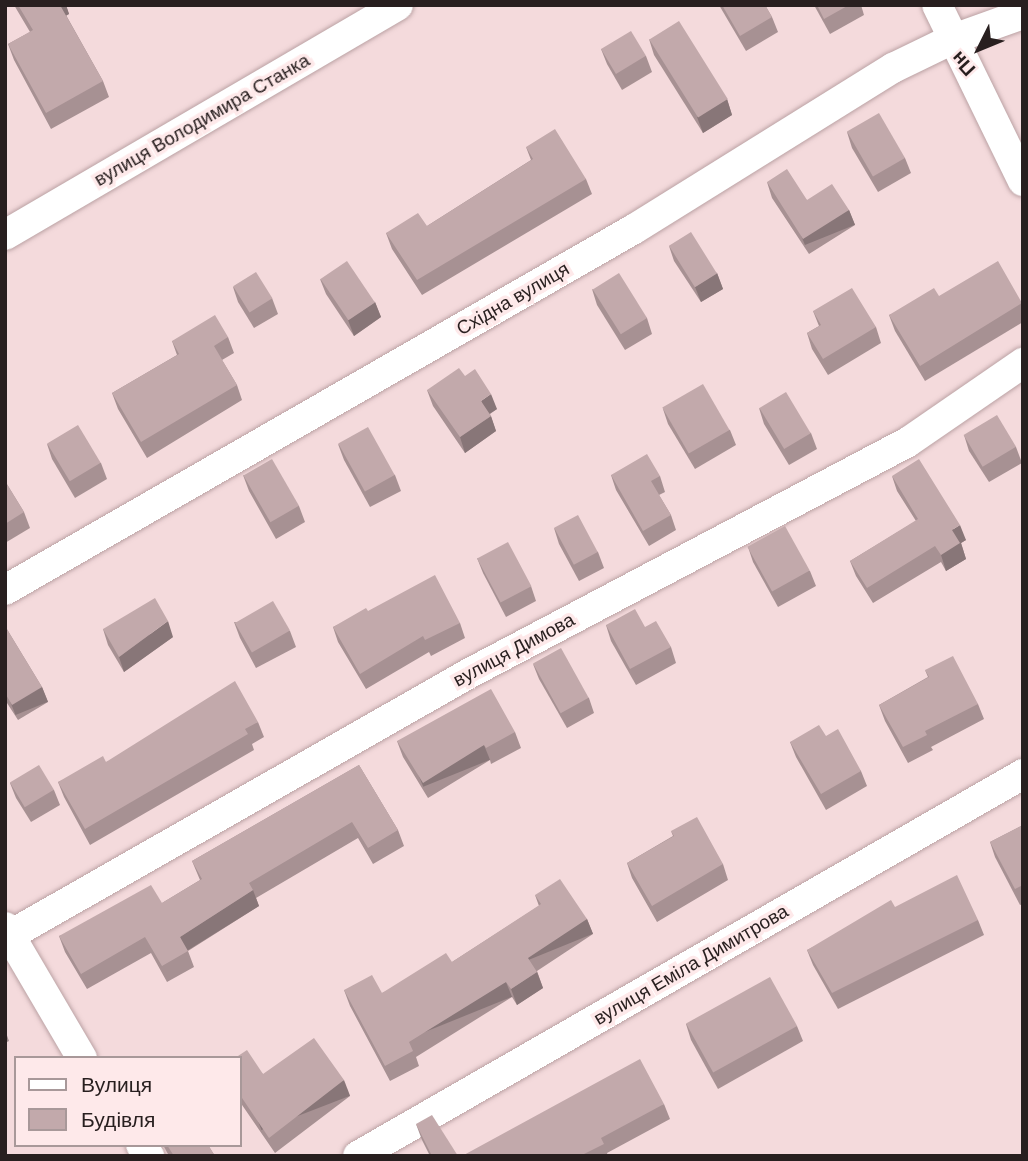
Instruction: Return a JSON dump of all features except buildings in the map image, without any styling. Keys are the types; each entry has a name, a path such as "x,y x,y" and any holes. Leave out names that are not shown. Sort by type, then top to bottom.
{"street":[{"name":"вулиця Володимира Станка","path":"5,234 398,5"},
{"path":"937,5 1023,181"},
{"name":"Східна вулиця","path":"5,590 634,229 892,68 953,39 1023,14"},
{"name":"вулиця Димова","path":"7,933 468,674 908,442 1023,363"},
{"name":"вулиця Еміла Димитрова","path":"358,1156 1023,774"},
{"path":"7,933 81,1056"}]}
